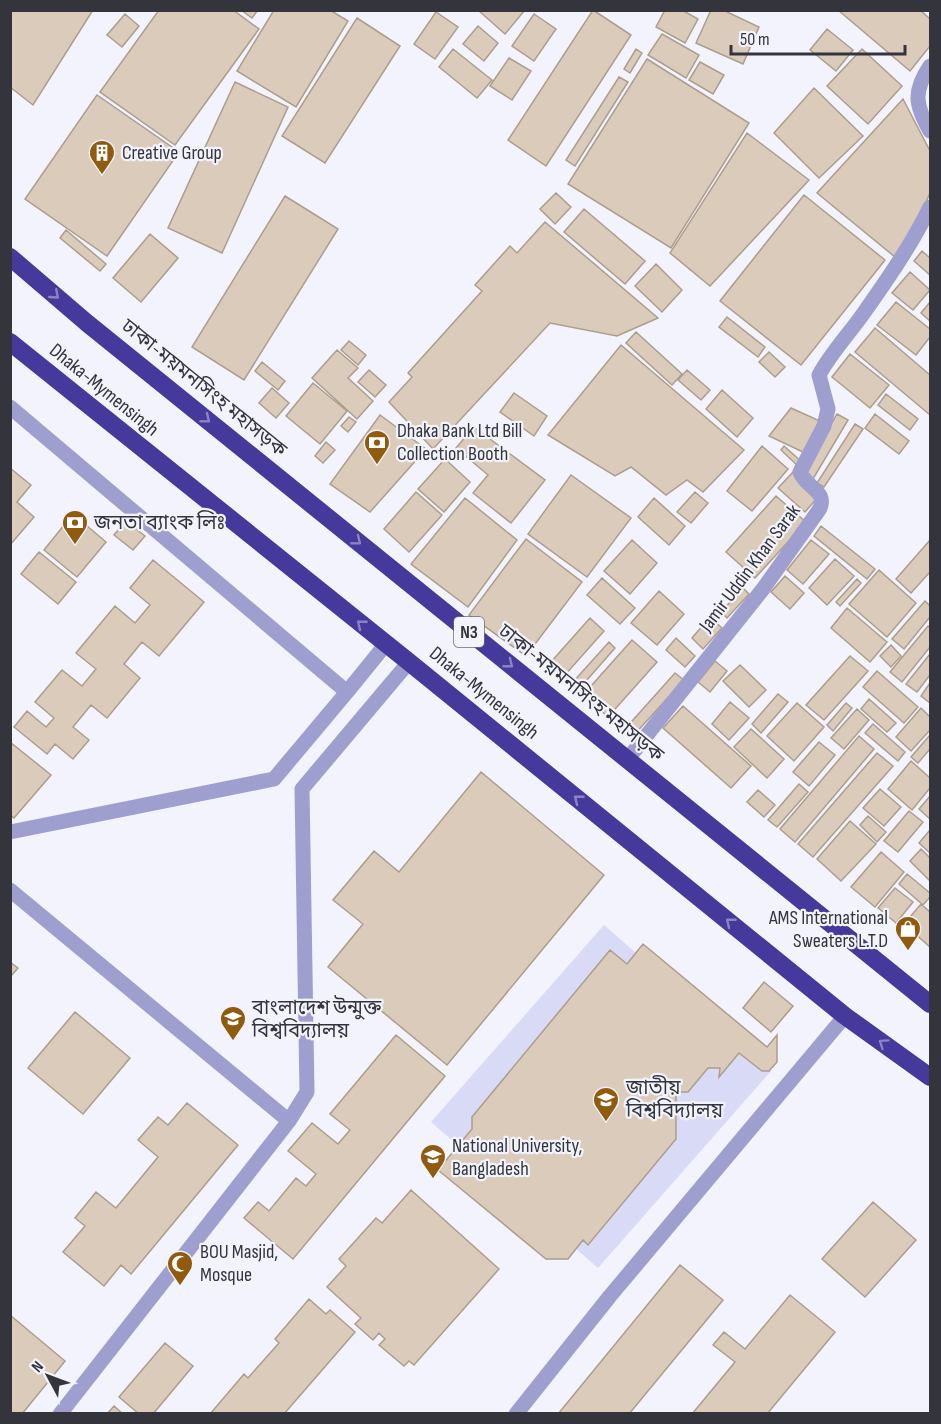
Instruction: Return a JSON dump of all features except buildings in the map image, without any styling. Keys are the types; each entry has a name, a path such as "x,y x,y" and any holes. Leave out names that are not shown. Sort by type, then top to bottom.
{"highway":[{"name":"ঢাকা-ময়মনসিংহ মহাসড়ক","path":"10,257 87,323 930,1004"},
{"name":"Dhaka-Mymensingh","path":"10,342 845,1016 930,1077"}],"street":[{"path":"930,66 920,81 918,99 930,131"},
{"name":"Jamir Uddin Khan Sarak","path":"627,760 763,589 823,503 822,496 802,478 800,472 824,426 828,409 819,375 826,361 862,315 920,228 930,207"},
{"path":"10,407 347,692"},
{"path":"10,832 274,779 386,645"},
{"path":"60,1413 290,1121 307,1092 302,789 409,662"},
{"path":"10,890 290,1121"},
{"path":"516,1413 610,1296 845,1016"}],"shaded area":[{"path":"604,925 771,1071 598,1268 431,1122"}],"place":[{"name":"Creative Group","path":"102,176"},
{"name":"Dhaka Bank Ltd Bill Collection Booth","path":"377,466"},
{"name":"জনতা ব্যাংক লিঃ","path":"75,546"},
{"name":"AMS International Sweaters L.T.D","path":"908,952"},
{"name":"বাংলাদেশ উন্মুক্ত বিশ্ববিদ্যালয়","path":"233,1042"},
{"name":"জাতীয় বিশ্ববিদ্যালয়","path":"606,1123"},
{"name":"National University, Bangladesh","path":"433,1180"},
{"name":"BOU Masjid, Mosque","path":"180,1287"}]}
